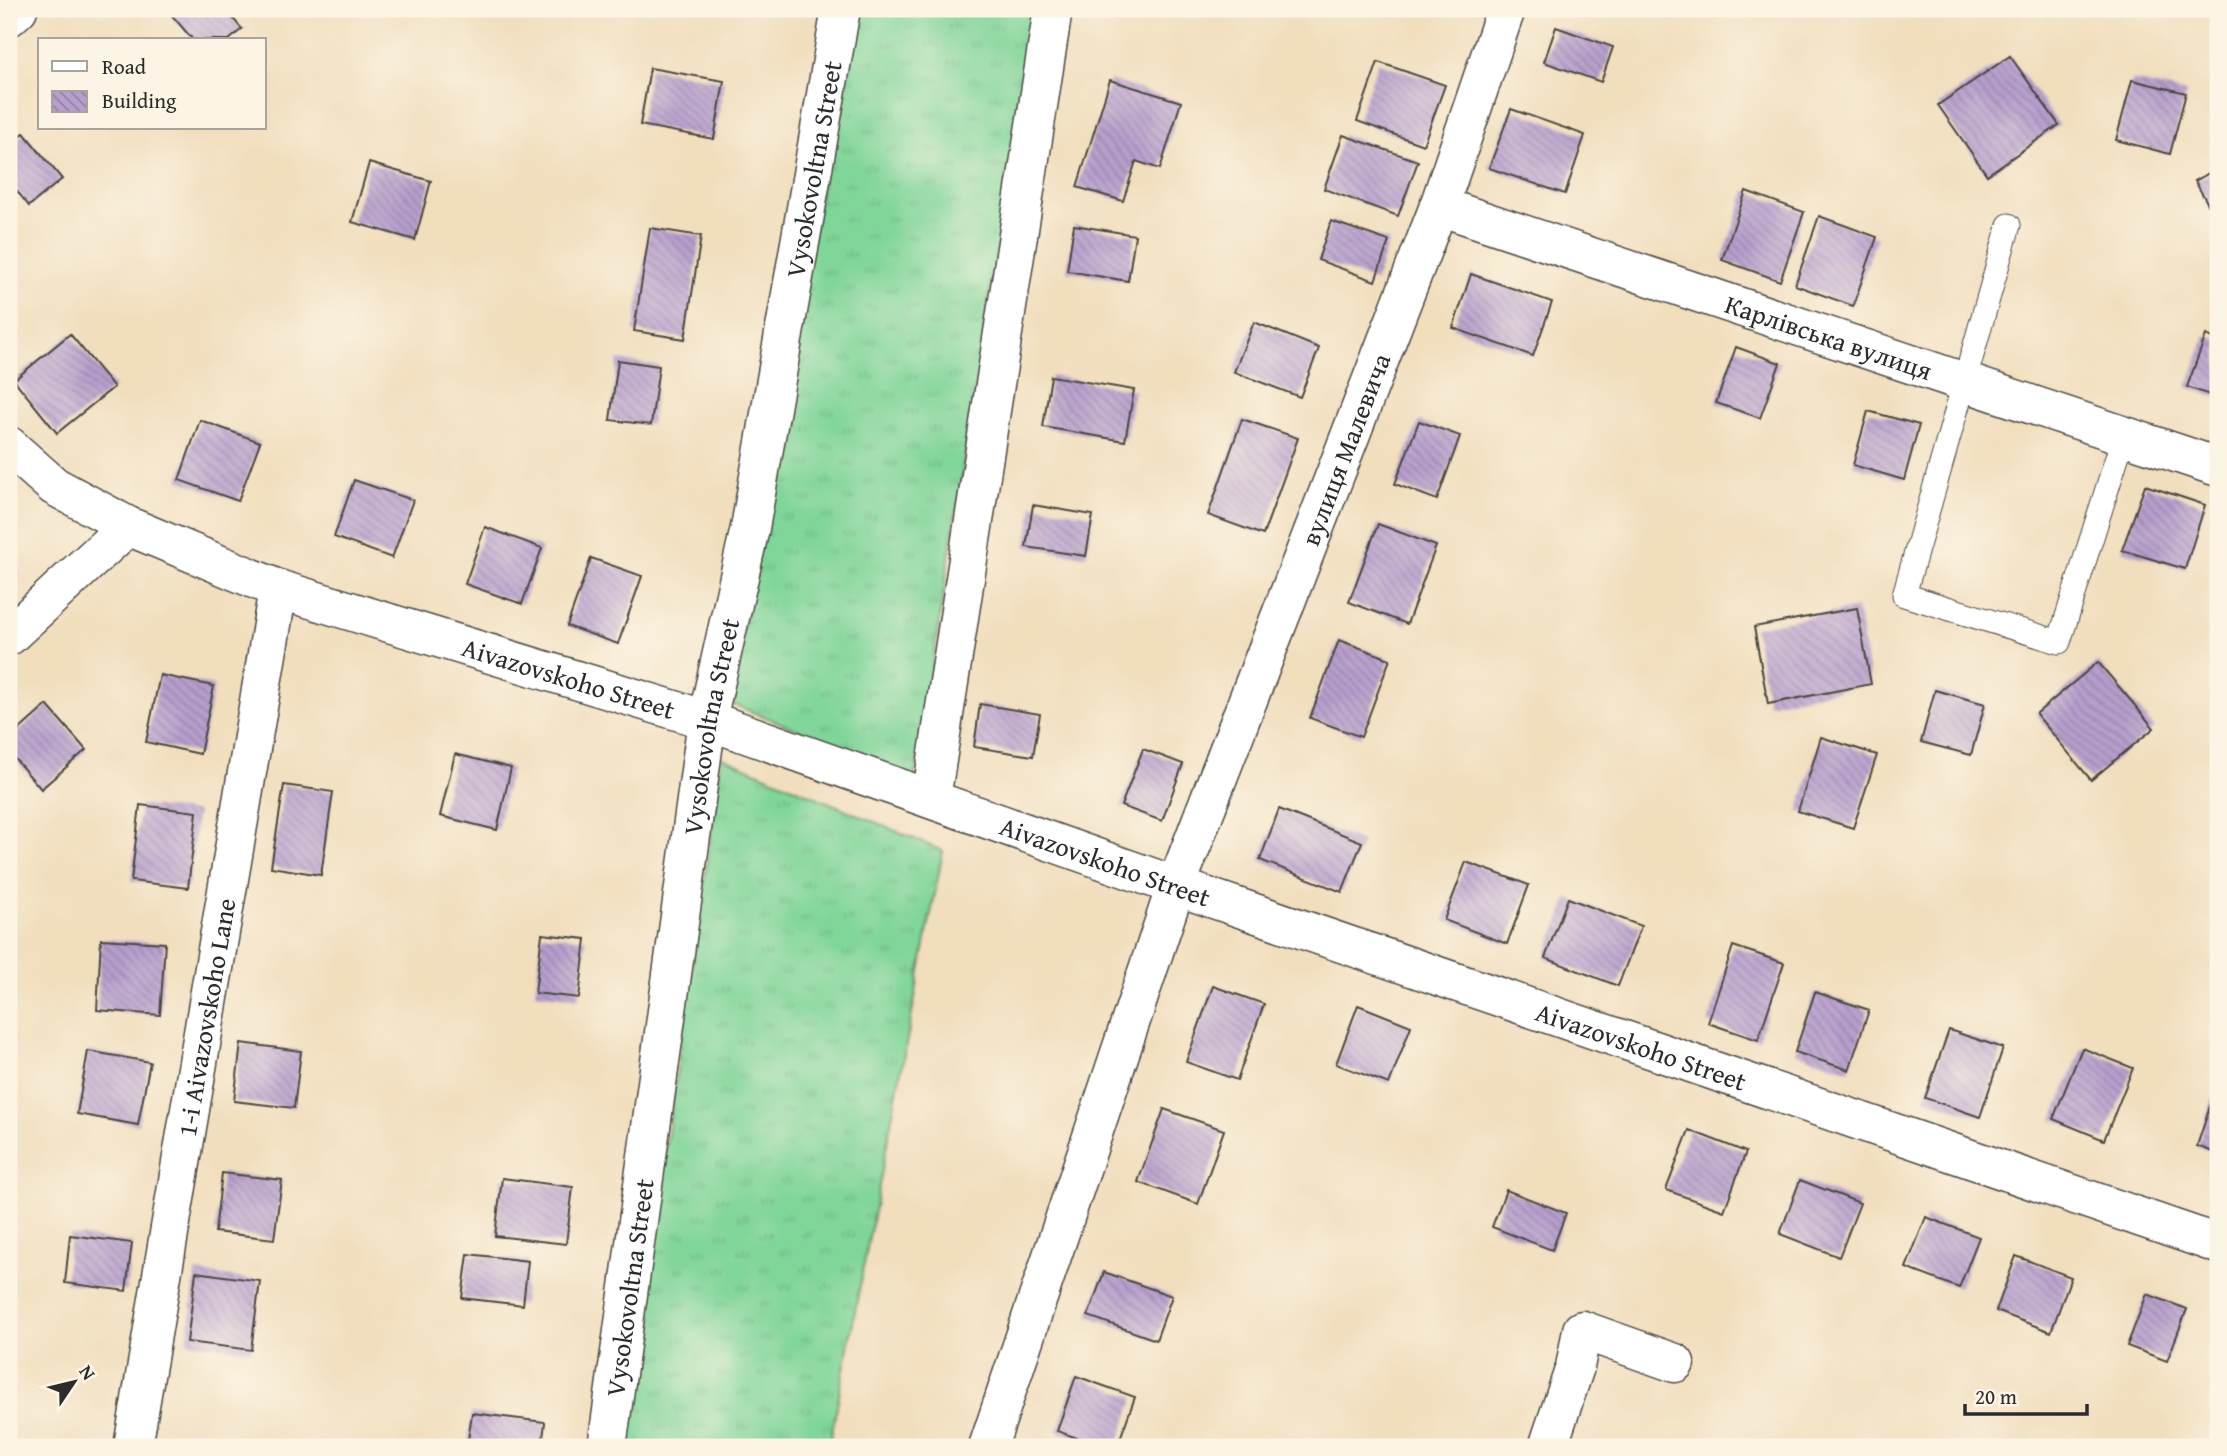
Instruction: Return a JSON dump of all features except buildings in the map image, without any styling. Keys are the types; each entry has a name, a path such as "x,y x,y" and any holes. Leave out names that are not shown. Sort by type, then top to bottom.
{"street":[{"path":"9,17 18,9"},
{"name":"Vysokovoltna Street","path":"607,1447 708,720 750,528 841,9"},
{"path":"931,799 1053,9"},
{"name":"вулиця Малевича","path":"1176,886 1439,206 1506,9"},
{"name":"Карлівська вулиця","path":"1439,206 2218,467"},
{"name":"Aivazovskoho Street","path":"9,446 54,486 128,526 278,589 708,720 1176,886 2218,1244"},
{"path":"9,636 128,526"},
{"name":"1-i Aivazovskoho Lane","path":"133,1447 278,589"},
{"path":"988,1447 1176,886"},
{"path":"1548,1447 1575,1367 1582,1330 1675,1363"}],"lane":[{"path":"2010,225 1904,595 2059,642 2124,436"}],"green space":[{"path":"853,9 1034,9 915,777 730,703"},
{"path":"722,757 943,851 829,1447 623,1447"}]}
